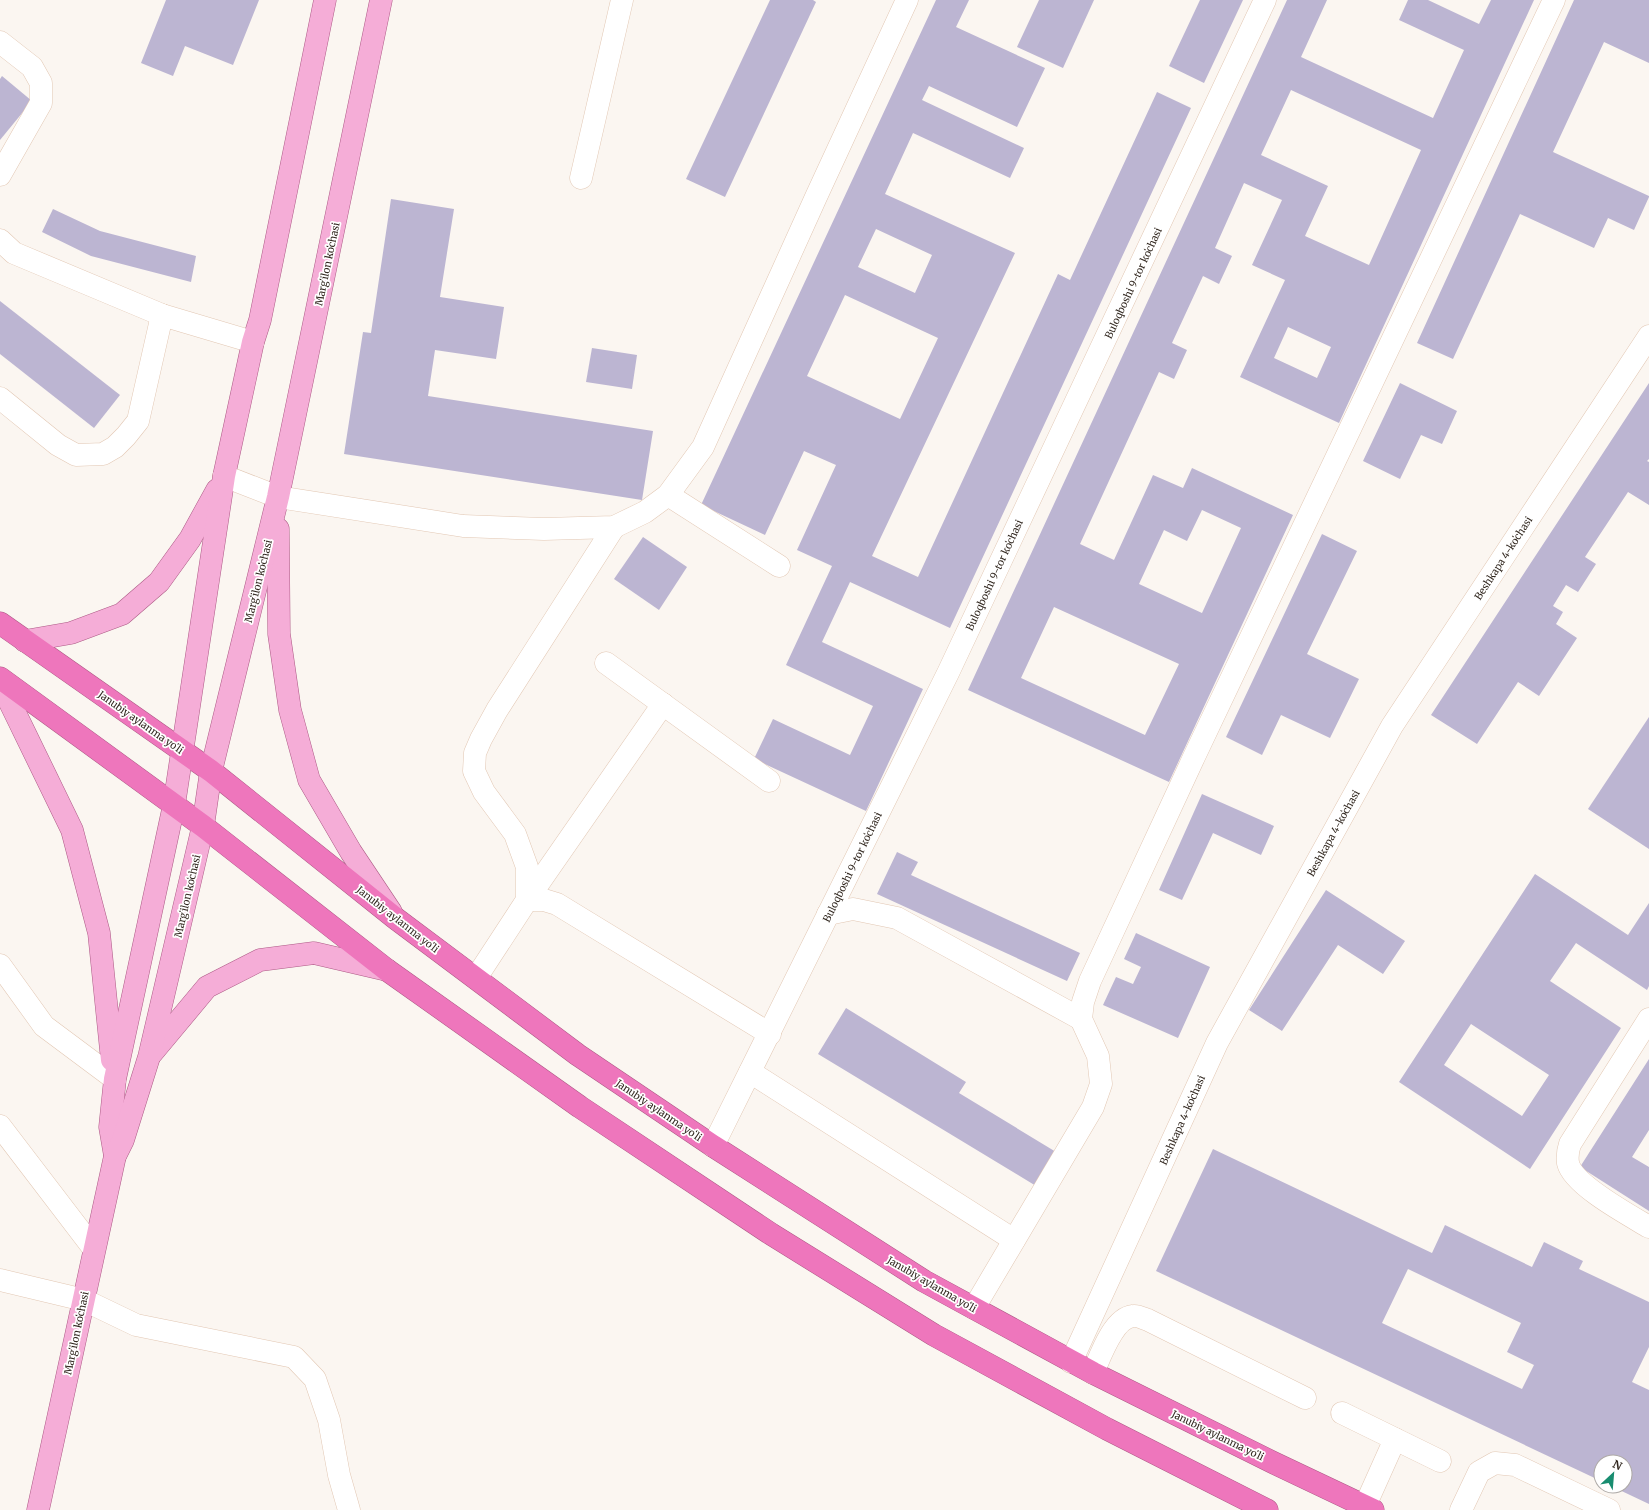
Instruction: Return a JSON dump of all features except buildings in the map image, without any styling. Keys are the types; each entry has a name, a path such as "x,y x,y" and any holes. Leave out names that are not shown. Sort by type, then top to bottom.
{"highway":[{"name":"Janubiy aylanma yoʻli","path":"0,623 210,771 395,918 578,1055 713,1146 924,1281 1071,1362 1369,1508"},
{"path":"0,678 174,804 387,970 586,1111 770,1234 934,1335 1107,1429 1267,1510"}],"main road":[{"name":"Margʻilon koʻchasi","path":"115,1156 110,1127 114,1079 174,804 224,476 253,342 260,320 325,0"},
{"name":"Margʻilon koʻchasi","path":"38,1510 115,1156 123,1140 149,1057 203,826 210,771 278,497 381,0"},
{"path":"25,641 71,633 122,614 159,582 190,539 224,476"},
{"path":"278,497 279,634 290,710 309,780 351,852 395,918"},
{"path":"0,682 72,830 99,933 114,1079"},
{"path":"149,1057 207,986 260,960 314,953 387,970"}],"street":[{"path":"581,178 622,0"},
{"path":"224,476 278,497 463,526 544,529 614,527 644,512 668,495 703,447 816,197 908,0"},
{"name":"Buloqboshi 9-tor koʻchasi","path":"713,1146 770,1034 948,673 1240,56 1265,0"},
{"path":"974,1308 1093,1107 1101,1084 1098,1056 1081,1019 1083,1002 1093,973 1194,757 1554,0"},
{"path":"0,42 32,66 41,83 42,103 0,175"},
{"path":"0,240 14,253 162,315 253,342"},
{"path":"0,398 58,445 76,455 103,454 115,447 138,422 162,315"},
{"name":"Beshkapa 4-koʻchasi","path":"1071,1362 1217,1042 1392,726 1649,336"},
{"path":"668,495 779,566"},
{"path":"527,900 527,867 515,834 484,792 474,771 475,754 481,738 497,710 614,527"},
{"path":"606,663 769,781"},
{"path":"476,978 527,900 663,704"},
{"path":"527,900 544,900 557,904 770,1034"},
{"path":"828,914 852,909 897,918 1081,1019"},
{"path":"0,965 44,1026 114,1079"},
{"path":"1649,1019 1570,1144 1568,1155 1568,1164 1582,1184 1649,1227"},
{"path":"750,1072 1014,1240"},
{"path":"0,1126 94,1249"},
{"path":"0,1280 84,1300 136,1325 294,1357 315,1379 329,1420 339,1475 350,1510"},
{"path":"1093,1373 1111,1334 1124,1319 1134,1316 1148,1320 1305,1398"},
{"path":"1342,1413 1440,1461"},
{"path":"1369,1508 1395,1439"},
{"path":"1461,1510 1479,1472 1495,1463 1515,1465 1609,1510"}]}
